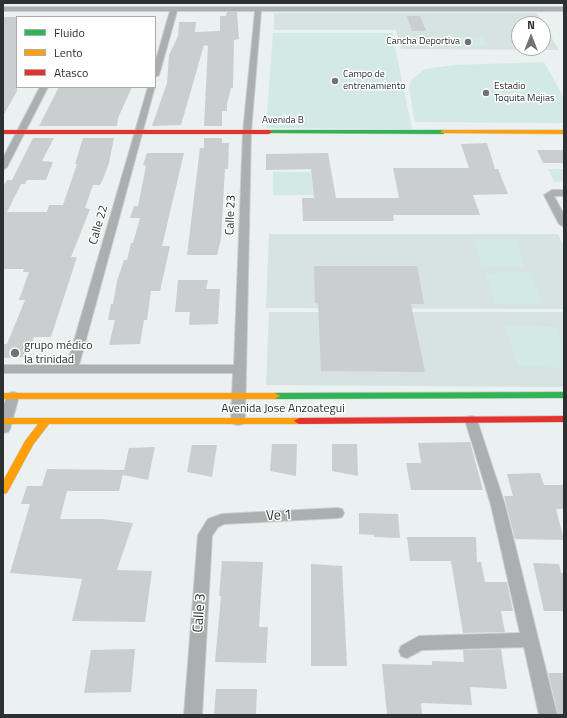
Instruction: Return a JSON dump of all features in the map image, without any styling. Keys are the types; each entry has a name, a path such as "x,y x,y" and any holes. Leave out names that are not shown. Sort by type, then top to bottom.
{"street":[{"path":"186,9 191,3"},
{"path":"3,9 564,9"},
{"path":"80,16 84,9"},
{"path":"156,72 174,9"},
{"name":"Calle 23","path":"238,421 247,132 258,9"},
{"path":"3,167 43,88"},
{"name":"Calle 22","path":"72,369 152,88"},
{"name":"Avenida B","path":"3,132 564,132"},
{"path":"564,193 552,193 549,195 564,224"},
{"path":"3,369 239,369"},
{"name":"Avenida Jose Anzoategui","path":"8,396 564,395"},
{"path":"4,423 8,396"},
{"name":"Avenida Jose Anzoategui","path":"4,423 46,421 564,419"},
{"path":"471,420 498,505 548,715"},
{"path":"3,490 29,442 46,421"},
{"name":"Ve 1","path":"222,519 337,513"},
{"name":"Calle 3","path":"193,715 205,535 213,523 222,519"},
{"path":"410,649 423,643 530,640"}],"shaded area":[{"path":"274,13 537,13 539,16 511,16 511,50 401,49 396,30 274,30"},
{"path":"551,37 559,50 551,50"},
{"path":"269,234 558,234 564,247 564,309 266,308"},
{"path":"269,312 564,312 564,387 266,385"}],"green space":[{"name":"Campo de entrenamiento","path":"273,33 392,33 412,129 266,128"},
{"name":"Cancha Deportiva","path":"447,37 484,37 489,46 451,46"},
{"name":"Estadio Toquita Mejias","path":"544,62 564,98 564,123 415,122 409,89 411,80 425,69 455,65"},
{"path":"548,169 564,169 564,181 554,182"},
{"path":"273,172 312,172 313,195 273,195"},
{"path":"474,239 517,239 524,267 482,267"},
{"path":"530,272 543,305 495,304 485,273"},
{"path":"505,326 555,327 564,349 564,368 518,366"}],"building":[{"path":"227,12 237,12 239,39 234,40 233,88 231,88 227,111 222,111 222,126 204,126 208,46 204,45 181,125 152,126 167,83 169,55 178,36 179,22 196,22 195,32 220,31 220,16 226,16"},
{"path":"407,16 420,16 426,31 412,31"},
{"path":"3,17 16,17 17,91 3,116"},
{"path":"58,88 132,88 118,118 117,126 39,126"},
{"path":"33,138 54,138 42,161 53,162 46,180 27,180 25,184 21,184 7,212 47,212 49,205 63,205 77,164 75,164 83,138 114,138 109,163 103,179 100,185 93,185 85,208 90,209 71,257 77,257 51,337 34,337 26,357 3,358 3,344 7,344 25,300 19,300 29,272 23,272 24,269 3,269 3,187 7,180 12,180"},
{"path":"204,138 222,138 222,143 229,143 228,169 225,169 221,239 217,255 187,255 200,148 204,148"},
{"path":"487,143 495,169 498,169 508,194 473,195 480,215 393,215 394,221 303,221 302,198 314,198 311,169 266,170 266,154 328,153 336,198 399,198 393,168 469,168 461,144"},
{"path":"537,150 564,150 564,163 543,163"},
{"path":"147,153 184,153 162,246 170,246 160,291 151,291 147,320 144,320 140,344 109,345 115,320 108,320 111,304 113,304 117,281 124,260 127,260 131,243 133,243 140,218 130,218 134,206 138,206 146,166 143,165"},
{"path":"314,266 417,266 424,304 411,304 425,372 321,371 318,303 315,303"},
{"path":"178,280 208,280 206,289 220,289 218,324 189,325 190,312 175,312"},
{"path":"470,442 483,490 411,490 406,463 421,463 418,443"},
{"path":"272,444 297,444 296,476 270,471"},
{"path":"332,444 357,444 358,476 332,471"},
{"path":"192,445 217,445 212,477 187,472"},
{"path":"155,447 148,480 123,475 129,448"},
{"path":"47,469 124,470 119,491 67,491 60,519 103,519 133,523 117,570 152,571 145,622 72,621 82,579 10,573 30,504 21,504 27,486 42,486"},
{"path":"540,473 544,485 564,485 564,509 556,509 564,540 515,539 504,496 513,496 507,474"},
{"path":"359,513 398,514 400,538 374,537 374,535 359,534"},
{"path":"407,537 476,537 477,562 481,562 485,582 507,582 513,611 501,611 505,632 463,633 451,561 410,561"},
{"path":"222,561 263,562 259,627 268,627 266,663 215,662 221,596 219,596"},
{"path":"533,563 559,564 561,573 564,573 564,611 544,611"},
{"path":"311,564 342,566 347,666 311,666"},
{"path":"135,649 131,692 84,693 91,650"},
{"path":"501,649 507,689 470,687 472,705 421,703 422,715 387,715 382,664 432,665 432,661 464,662 463,650"},
{"path":"548,673 564,673 564,715 558,715"},
{"path":"216,689 257,689 256,715 214,715"}],"traffic: fast":[{"path":"269,132 443,132"},
{"path":"275,396 564,395"}],"traffic: slow":[{"path":"443,132 564,132"},
{"path":"3,396 275,396"},
{"path":"3,421 299,421"},
{"path":"3,490 29,443 46,421"}],"traffic: jam":[{"path":"3,132 269,132"},
{"path":"299,421 564,419"}],"place":[{"name":"Cancha Deportiva","path":"468,42"},
{"name":"Campo de entrenamiento","path":"335,81"},
{"name":"Estadio Toquita Mejias","path":"486,93"},
{"name":"grupo médico la trinidad","path":"15,353"}]}
